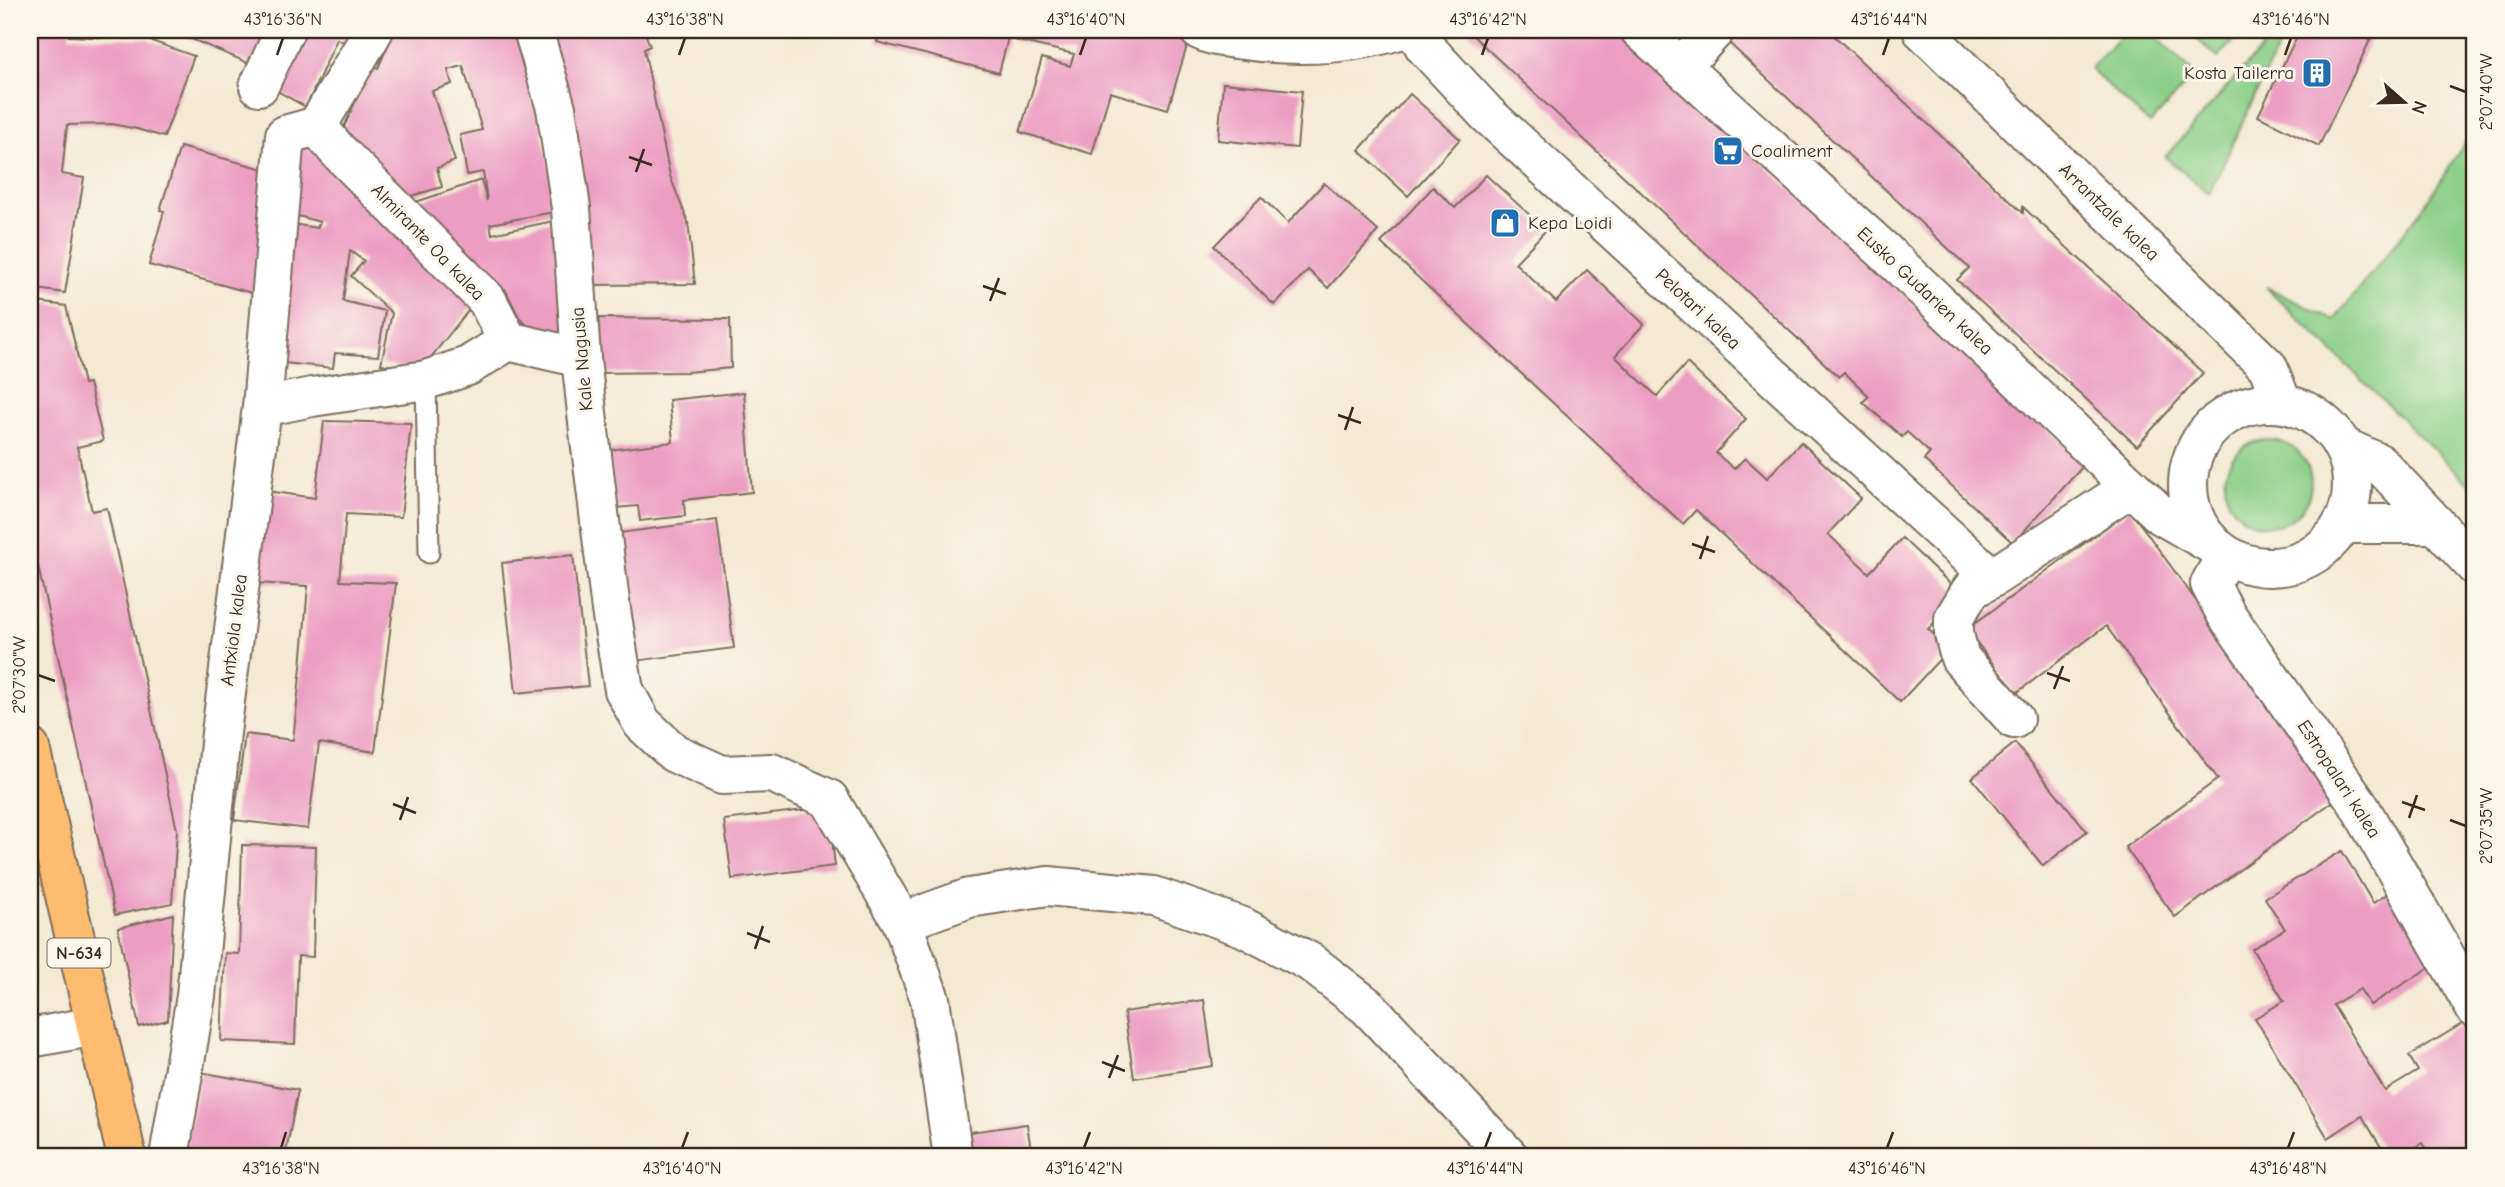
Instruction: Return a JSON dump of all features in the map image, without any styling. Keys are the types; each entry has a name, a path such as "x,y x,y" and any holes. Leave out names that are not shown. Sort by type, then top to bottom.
{"highway":[{"name":"N-634","path":"30,748 127,1157"}],"street":[{"path":"259,86 285,30"},
{"path":"317,126 374,30"},
{"name":"Kale Nagusia","path":"533,30 556,108 571,208 581,358 611,610 624,690 642,723 674,753 722,775 772,773 829,799 902,922 930,999 953,1157"},
{"path":"1199,30 1209,35 1269,44 1331,43 1374,38 1399,30"},
{"name":"Pelotari kalea","path":"1415,30 1425,47 1487,114 1992,578"},
{"name":"Eusko Gudarien kalea","path":"1640,30 1883,250 2161,515 2219,550"},
{"path":"1681,67 1715,30"},
{"name":"Arrantzale kalea","path":"1922,30 2268,367 2282,403"},
{"name":"Almirante Oa kalea","path":"317,126 337,150 487,300 508,341"},
{"name":"Antxiola kalea","path":"169,1157 196,996 221,733 262,408 285,135 317,126"},
{"path":"262,408 312,397 426,380 468,366 508,341 581,358"},
{"path":"2265,402 2294,405 2320,419 2335,434 2342,446 2353,485 2347,514 2337,533 2316,553 2289,565 2261,567 2219,550 2195,519 2188,493 2190,466 2201,440 2221,419 2246,406 2265,402"},
{"path":"2342,446 2379,463 2475,566"},
{"path":"2014,719 1960,658 1954,634 1954,618 1971,590 2131,487"},
{"path":"2342,524 2436,524"},
{"name":"Estropalari kalea","path":"2219,550 2210,584 2226,614 2357,802 2475,1008"},
{"path":"902,922 969,898 1048,887 1154,896 1243,927 1310,962 1368,1007 1509,1157"},
{"path":"30,1038 96,1026"}],"lane":[{"path":"426,380 429,553"}],"green space":[{"path":"2126,30 2148,30 2195,74 2150,124 2090,69"},
{"path":"2187,30 2244,30 2218,58"},
{"path":"2278,30 2286,30 2209,194 2165,157"},
{"path":"2475,127 2475,490 2266,287 2334,320 2421,211"},
{"path":"2268,440 2285,443 2299,452 2308,466 2311,483 2308,500 2299,514 2285,523 2268,526 2251,523 2237,514 2228,500 2225,483 2228,466 2237,452 2251,443"}],"building":[{"path":"30,30 70,30 69,36 146,39 194,56 164,137 112,124 67,125 62,174 84,178 65,293 30,288"},
{"path":"170,30 278,30 260,68"},
{"path":"290,30 366,30 357,49 337,39 306,107 265,84"},
{"path":"395,30 520,30 559,211 490,224 492,234 554,221 574,333 538,337 519,317 505,289 493,291 407,205 481,180 487,201 483,172 467,175 460,135 482,130 463,66 448,70 452,84 432,91 455,161 437,168 442,187 401,199 339,138 372,65 378,68"},
{"path":"546,30 644,30 650,46 644,49 670,176 688,222 695,284 589,285"},
{"path":"880,30 1010,30 999,73 877,42"},
{"path":"1017,30 1157,30 1189,39 1168,109 1110,92 1092,154 1020,132 1042,58 1070,66 1074,54 1014,40"},
{"path":"1619,30 2085,464 2013,543 1924,460 1930,453 1907,432 1902,437 1863,402 1869,396 1844,372 1839,377 1469,32"},
{"path":"1741,30 1828,30 2023,213 2023,207 2203,373 2137,446 1957,280 1969,268 1729,43"},
{"name":"Kosta Tailerra","path":"2300,30 2375,30 2319,146 2258,116"},
{"path":"1223,83 1302,91 1297,148 1218,140"},
{"path":"1410,94 1460,139 1408,196 1359,150"},
{"path":"296,141 329,155 475,302 420,371 381,364 392,313 351,276 364,261 350,251 343,301 385,311 378,356 335,353 333,368 274,362 285,223 317,228 320,222 283,212"},
{"path":"180,147 272,171 259,295 149,265 164,211 160,210"},
{"path":"1486,175 1546,230 1515,263 1556,302 1587,270 1644,324 1615,356 1633,374 1657,396 1687,363 1746,419 1716,453 1734,469 1745,458 1767,478 1801,442 1861,498 1828,534 1869,573 1902,538 1961,594 1928,629 1949,649 1900,702 1696,510 1683,524 1381,243 1433,187 1455,208"},
{"path":"1324,183 1378,231 1328,288 1308,270 1274,305 1214,246 1261,197 1288,223"},
{"path":"30,301 66,306 84,384 89,383 103,441 77,447 92,511 107,508 177,830 172,903 115,915 30,530"},
{"path":"593,318 730,319 731,368 686,372 594,373"},
{"path":"744,392 752,492 684,500 685,516 640,521 638,506 616,508 609,450 673,442 669,400"},
{"path":"324,421 411,423 401,517 346,514 340,581 396,583 375,752 319,743 308,829 234,820 245,734 293,740 301,667 308,586 255,583 267,491 315,498"},
{"path":"2130,510 2339,797 2175,917 2125,847 2218,779 2106,626 2015,694 1967,629"},
{"path":"717,520 734,648 635,661 619,533"},
{"path":"573,555 588,686 516,693 502,563"},
{"path":"2015,743 2087,831 2043,866 1972,778"},
{"path":"828,807 835,866 732,879 724,820"},
{"path":"242,845 316,847 313,957 298,956 295,1044 221,1041 225,953 239,954"},
{"path":"2342,851 2373,903 2397,888 2441,960 2370,1005 2360,989 2333,1005 2385,1091 2418,1071 2409,1056 2470,1019 2475,1027 2475,1152 2466,1157 2431,1157 2422,1143 2399,1157 2387,1157 2362,1116 2328,1138 2255,1018 2284,1001 2252,949 2285,929 2265,898"},
{"path":"173,914 168,1020 139,1027 118,928"},
{"path":"1204,1000 1213,1066 1134,1078 1124,1012"},
{"path":"200,1072 298,1090 285,1157 183,1157"},
{"path":"1027,1124 1032,1157 966,1157 963,1133"}],"place":[{"name":"Kosta Tailerra","path":"2317,73"},
{"name":"Coaliment","path":"1728,151"},
{"name":"Kepa Loidi","path":"1505,223"}]}
